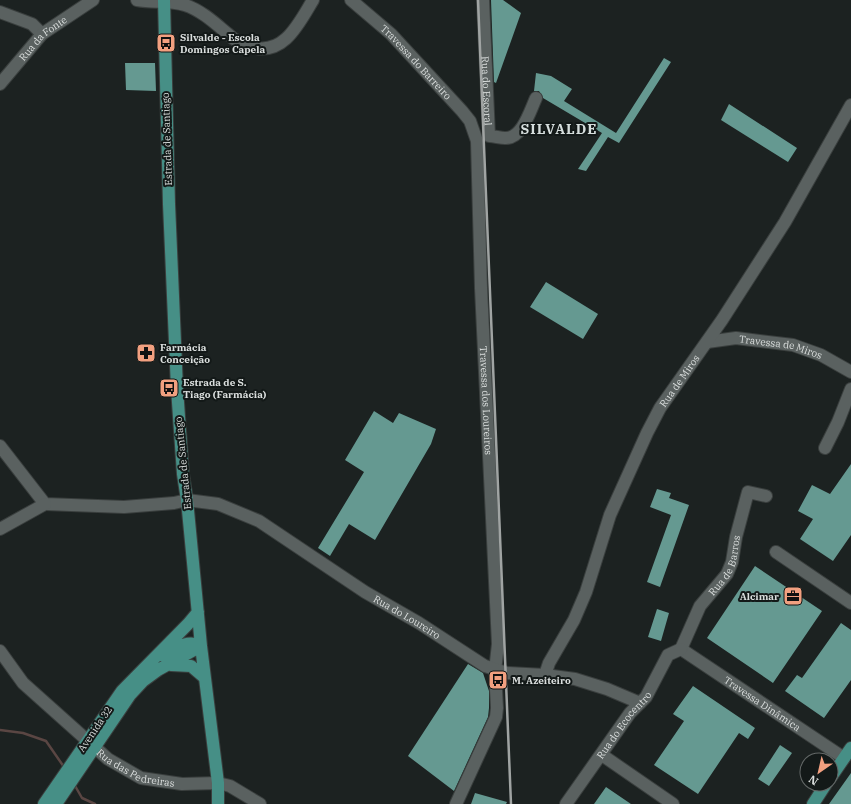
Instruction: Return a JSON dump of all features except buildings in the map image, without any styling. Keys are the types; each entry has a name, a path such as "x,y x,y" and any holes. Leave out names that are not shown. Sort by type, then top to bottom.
{"main road":[{"name":"Estrada de Santiago","path":"164,1 169,204 176,380 183,474 187,500 201,646 218,783 218,804"},
{"name":"Avenida 32","path":"50,801 130,695 198,612"},
{"name":"Avenida 32","path":"156,664 184,644 194,643 201,646"},
{"name":"Avenida 32","path":"156,664 183,664 190,666 205,678"},
{"path":"839,765 851,748"},
{"path":"813,804 821,792"}],"street":[{"name":"Rua da Fonte","path":"0,84 42,34 93,0"},
{"path":"137,0 164,1 186,5 221,28 236,40 257,49 274,48 286,39 313,0"},
{"name":"Travessa do Barreiro","path":"350,0 371,15 416,60 462,111 470,121 474,130"},
{"name":"Rua do Escoral","path":"483,0 489,136 506,138 514,136 521,129 536,98"},
{"path":"0,12 32,24 42,34"},
{"name":"Rua de Miros","path":"545,675 549,663 574,620 586,592 610,515 660,408 707,342 785,222 851,105"},
{"name":"Travessa dos Loureiros","path":"456,804 496,717 497,708 495,671 498,636 482,288 478,161 474,130"},
{"name":"Travessa de Miros","path":"707,342 736,338 793,346 821,355 851,372"},
{"path":"825,448 838,422 851,389"},
{"path":"0,446 46,504 0,530"},
{"name":"Rua de Barros","path":"681,649 700,606 727,574 732,562 736,536 748,492 766,496"},
{"name":"Rua do Loureiro","path":"46,504 124,507 174,503 187,500 218,504 259,521 365,592 419,623 469,657 495,671 545,675 590,684 640,703"},
{"path":"776,552 851,602"},
{"name":"Rua do Ecocentro","path":"566,804 602,755 630,713 646,698 668,655 681,649"},
{"name":"Travessa Dinâmica","path":"681,649 844,758"},
{"name":"Rua das Pedreiras","path":"0,651 23,683 108,759 141,778 182,784 218,783"},
{"path":"602,755 673,804"},
{"path":"218,783 230,786 260,804"}],"waterway":[{"path":"0,730 23,733 46,741 64,767"},
{"path":"74,784 82,798 95,804"}],"railway":[{"path":"478,0 511,804"}],"place":[{"name":"Silvalde - Escola Domingos Capela","path":"166,43"},
{"name":"Farmácia Conceição","path":"146,353"},
{"name":"Estrada de S. Tiago (Farmácia)","path":"169,388"},
{"name":"Alcimar","path":"793,596"},
{"name":"M. Azeiteiro","path":"498,680"}],"district":[{"name":"SILVALDE","path":"559,129"}]}
